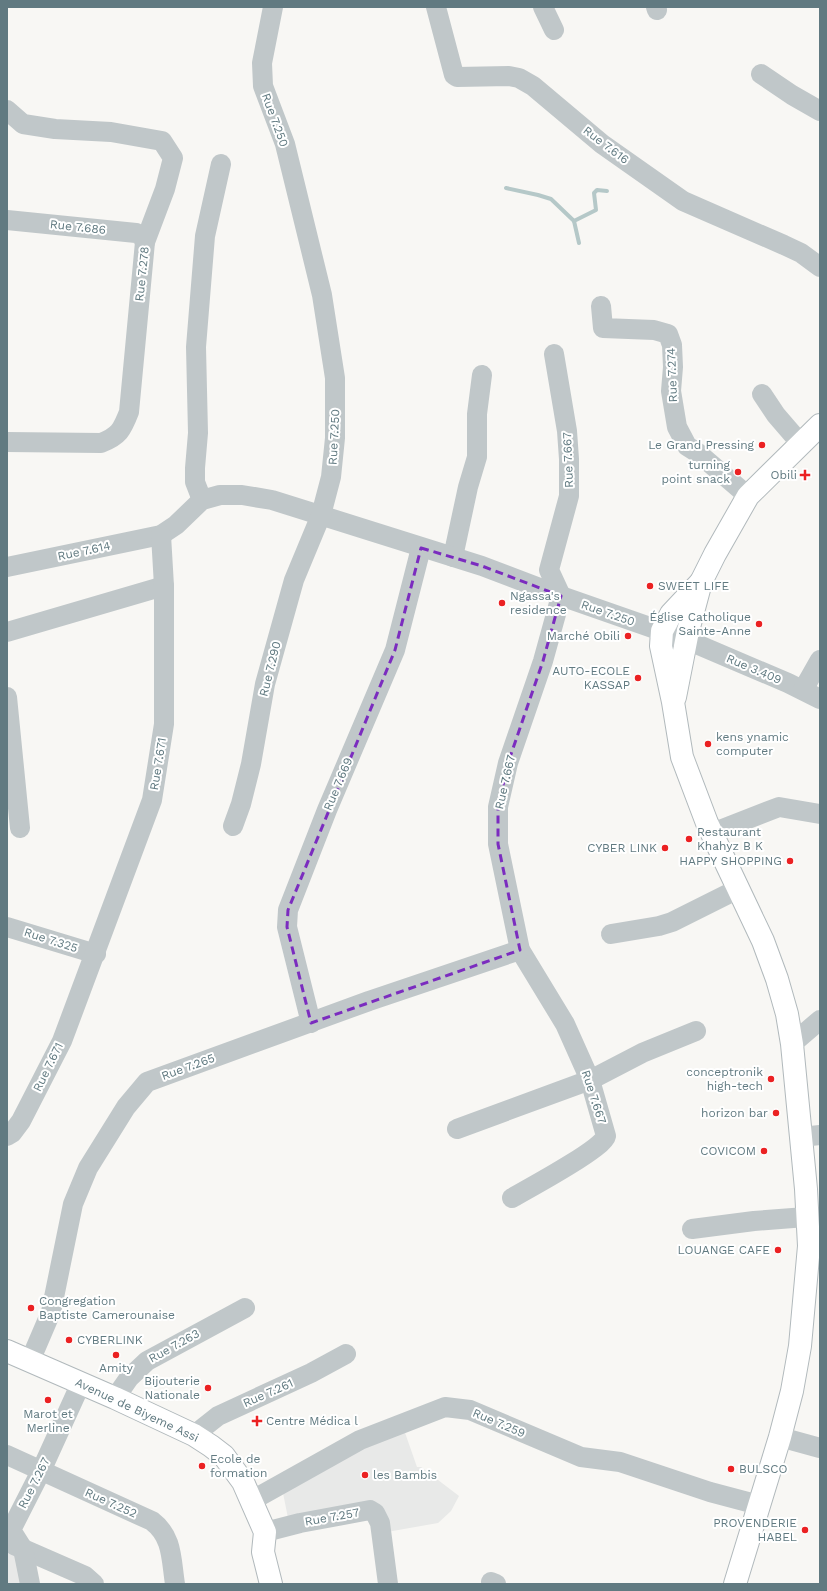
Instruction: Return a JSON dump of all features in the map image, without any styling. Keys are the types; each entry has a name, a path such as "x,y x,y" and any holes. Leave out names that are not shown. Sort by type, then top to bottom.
{"main road":[{"path":"673,702 678,686 701,582 714,554 748,496 820,425"},
{"path":"701,582 671,614 662,631 661,646 673,702 682,757 697,800 778,978 810,1136 806,1189 808,1246 800,1346 792,1391 780,1437 735,1584"},
{"name":"Avenue de Biyeme Assi","path":"7,1351 115,1398 194,1435 211,1446 224,1456 243,1482 265,1532"},
{"path":"265,1532 263,1552 271,1584"}],"street":[{"name":"Rue 7.250","path":"273,7 262,63 263,86 285,144 298,192 322,295 336,378 335,438 331,477 321,515 421,548 482,566 561,596 687,640"},
{"name":"Rue 7.616","path":"436,7 454,75 458,77 509,76 519,78 532,86 602,144 683,201 784,245 820,267"},
{"path":"543,7 554,30"},
{"path":"761,74 792,95 820,111"},
{"name":"Rue 7.278","path":"7,110 23,124 55,129 111,132 162,141 173,158 165,189 145,242 128,412 123,426 115,437 101,443 7,442"},
{"path":"202,500 195,482 198,433 196,347 205,236 221,164"},
{"name":"Rue 7.686","path":"7,220 136,233 142,236 145,242"},
{"name":"Rue 7.274","path":"601,306 603,328 654,330 668,334 672,345 674,367 670,391 677,427 687,446 698,453 748,496"},
{"name":"Rue 7.667","path":"512,1198 575,1161 605,1139 605,1133 590,1080 565,1024 520,950 498,844 498,807 508,763 543,661 561,596 549,570 570,496 569,459 568,431 554,354"},
{"path":"453,557 468,487 477,457 477,414 482,375"},
{"path":"762,394 776,414 801,444"},
{"path":"161,535 176,525 202,500 220,495 242,495 272,500 321,515"},
{"name":"Rue 7.290","path":"233,826 241,804 251,764 266,684 294,580 321,515"},
{"name":"Rue 7.614","path":"7,566 161,535"},
{"name":"Rue 7.671","path":"7,1136 12,1133 22,1120 62,1041 96,954 152,800 164,724 164,586 161,535"},
{"name":"Rue 7.669","path":"312,1023 287,927 288,910 330,803 395,650 421,548"},
{"path":"7,632 164,586"},
{"name":"Rue 3.409","path":"687,640 811,695"},
{"path":"811,695 820,660"},
{"path":"7,697 20,828"},
{"path":"712,833 779,807 820,814"},
{"path":"611,934 659,926 672,922 738,889"},
{"name":"Rue 7.325","path":"7,927 96,954"},
{"name":"Rue 7.265","path":"30,1361 51,1312 73,1204 88,1168 126,1107 139,1089 147,1082 369,1001 520,950"},
{"path":"792,1044 820,1020"},
{"path":"457,1129 590,1080 642,1053 696,1031"},
{"path":"692,1229 754,1221 806,1218"},
{"name":"Rue 7.263","path":"115,1398 129,1378 147,1361 245,1308"},
{"name":"Rue 7.261","path":"194,1435 218,1416 311,1373 346,1354"},
{"name":"Rue 7.267","path":"30,1584 15,1545 11,1530 41,1471 81,1383"},
{"name":"Rue 7.259","path":"251,1501 360,1440 445,1407 470,1410 581,1457 620,1462 710,1492 759,1505"},
{"path":"780,1437 820,1448"},
{"name":"Rue 7.252","path":"7,1455 152,1521 162,1528 167,1536 175,1584"},
{"name":"Rue 7.257","path":"265,1532 300,1523 370,1510 375,1513 380,1523 388,1584"},
{"path":"15,1545 85,1576 94,1584"}],"highlighted area":[{"path":"421,548 482,566 561,596 543,661 508,763 498,807 498,844 520,950 311,1023 287,927 288,910 395,650"}],"shaded area":[{"name":"les Bambis","path":"403,1427 417,1467 421,1467 459,1496 451,1511 438,1523 387,1532 384,1513 289,1523 281,1483"},
{"path":"7,1544 18,1549 21,1584 7,1584"}],"waterway":[{"path":"506,188 551,199 574,221 579,243"},
{"path":"574,221 596,210 594,193 597,190 607,191"}],"place":[{"name":"Le Grand Pressing","path":"762,445"},
{"name":"turning point snack","path":"738,472"},
{"name":"Obili","path":"805,475"},
{"name":"SWEET LIFE","path":"650,586"},
{"name":"Ngassa's residence","path":"502,603"},
{"name":"Église Catholique Sainte-Anne","path":"759,624"},
{"name":"Marché Obili","path":"628,636"},
{"name":"AUTO-ECOLE KASSAP","path":"638,678"},
{"name":"kens ynamic computer","path":"708,744"},
{"name":"Restaurant Khahyz B K","path":"689,839"},
{"name":"CYBER LINK","path":"665,848"},
{"name":"HAPPY SHOPPING","path":"790,861"},
{"name":"conceptronik high-tech","path":"771,1079"},
{"name":"horizon bar","path":"776,1113"},
{"name":"COVICOM","path":"764,1151"},
{"name":"LOUANGE CAFE","path":"778,1250"},
{"name":"Congregation Baptiste Camerounaise","path":"31,1308"},
{"name":"CYBERLINK","path":"69,1340"},
{"name":"Amity","path":"116,1355"},
{"name":"Bijouterie Nationale","path":"208,1388"},
{"name":"Marot et Merline","path":"48,1400"},
{"name":"Centre Médica l","path":"257,1421"},
{"name":"Ecole de formation","path":"202,1466"},
{"name":"BULSCO","path":"731,1469"},
{"name":"les Bambis","path":"365,1475"},
{"name":"PROVENDERIE HABEL","path":"805,1530"}]}
